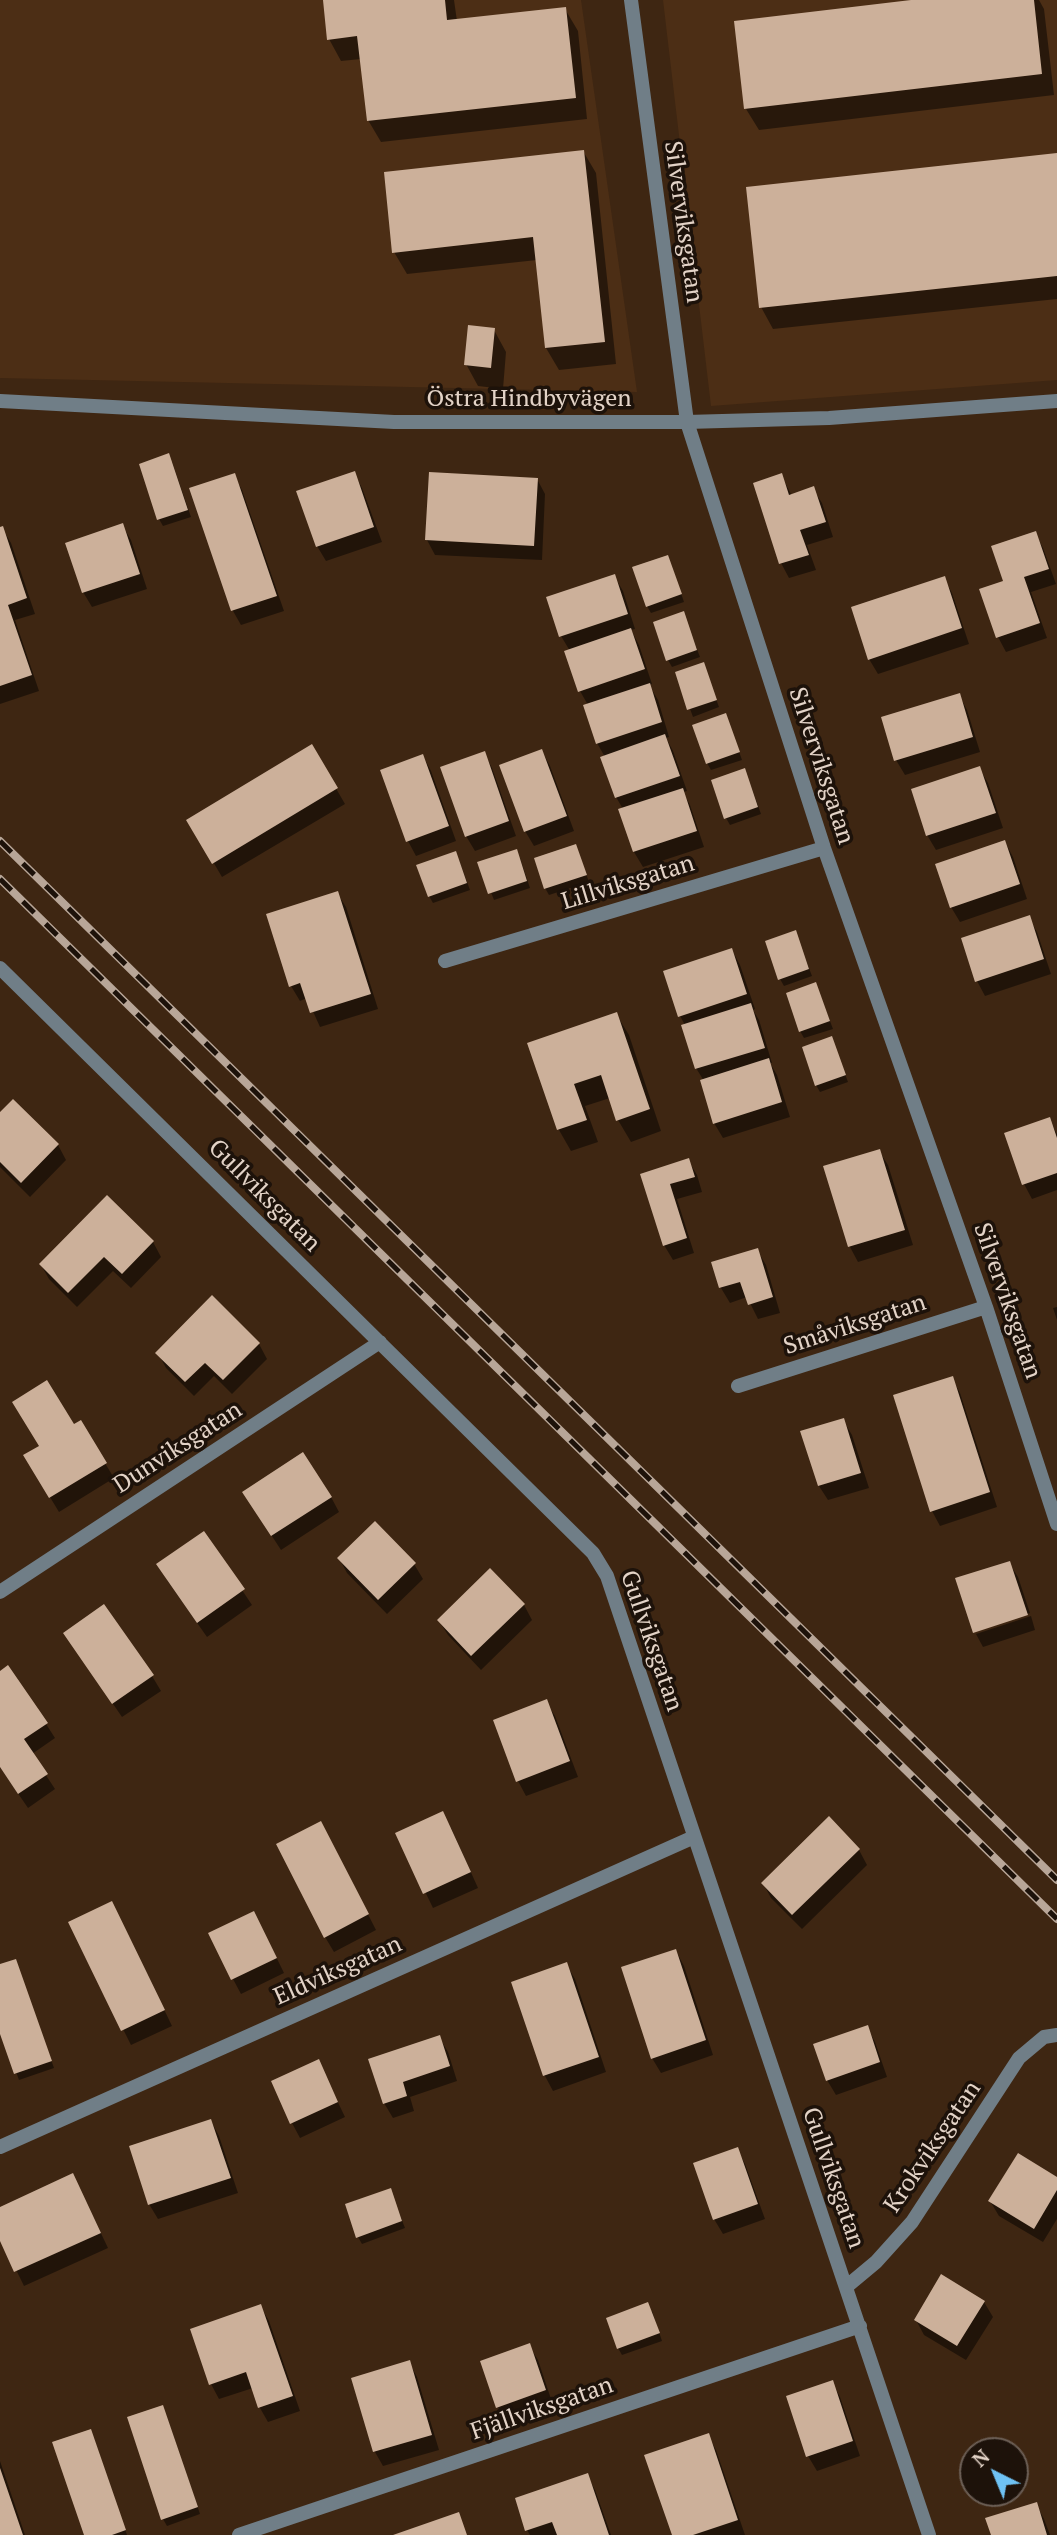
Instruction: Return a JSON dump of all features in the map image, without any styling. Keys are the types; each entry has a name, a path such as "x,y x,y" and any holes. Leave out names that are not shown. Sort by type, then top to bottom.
{"street":[{"name":"Silverviksgatan","path":"631,0 687,422 824,848 986,1307 1057,1524"},
{"name":"Östra Hindbyvägen","path":"0,401 394,422 687,422 830,418 1057,401"},
{"name":"Lillviksgatan","path":"445,961 824,848"},
{"name":"Gullviksgatan","path":"0,968 593,1553 607,1576 929,2535"},
{"name":"Småviksgatan","path":"738,1386 986,1307"},
{"name":"Dunviksgatan","path":"0,1592 380,1342"},
{"name":"Eldviksgatan","path":"0,2147 694,1837"},
{"name":"Krokviksgatan","path":"846,2287 876,2262 912,2222 1019,2058 1045,2038 1057,2035"},
{"name":"Fjällviksgatan","path":"239,2535 860,2326"}],"shaded area":[{"path":"0,0 581,0 637,392 0,378"},
{"path":"663,0 1057,0 1057,380 711,406"}],"building":[{"path":"323,0 445,0 447,20 566,7 576,98 367,121 357,36 327,40"},
{"path":"911,0 1034,0 1042,74 744,109 734,21"},
{"path":"584,150 605,342 545,348 533,237 392,253 384,172"},
{"path":"1057,153 1057,276 759,308 746,187"},
{"path":"468,325 495,328 491,368 464,365"},
{"path":"169,453 188,510 157,520 139,464"},
{"path":"355,471 374,527 316,547 296,491"},
{"path":"429,472 538,478 534,546 425,540"},
{"path":"235,473 277,596 231,611 189,488"},
{"path":"782,473 789,495 814,486 826,522 800,530 809,555 779,564 753,483"},
{"path":"123,523 140,574 82,593 65,543"},
{"path":"3,526 27,598 8,605 32,675 0,686 0,527"},
{"path":"1036,531 1049,569 1024,577 1040,623 996,638 979,589 1003,581 991,546"},
{"path":"668,555 682,594 646,607 632,567"},
{"path":"615,574 628,614 559,637 546,597"},
{"path":"945,576 962,628 868,660 851,607"},
{"path":"684,611 697,650 666,661 653,622"},
{"path":"631,628 645,669 578,692 564,651"},
{"path":"704,662 717,700 687,710 675,672"},
{"path":"650,683 662,722 596,744 583,705"},
{"path":"960,693 973,737 894,761 881,717"},
{"path":"726,713 740,752 706,764 692,725"},
{"path":"665,734 680,776 615,798 600,757"},
{"path":"312,744 338,788 212,864 186,820"},
{"path":"542,749 567,816 524,832 499,765"},
{"path":"485,751 509,821 465,837 440,767"},
{"path":"423,754 449,826 406,842 380,770"},
{"path":"980,766 996,813 926,836 911,789"},
{"path":"745,768 758,807 724,819 711,780"},
{"path":"683,788 697,831 633,852 618,809"},
{"path":"1005,840 1020,884 950,908 935,864"},
{"path":"576,844 587,875 544,889 534,858"},
{"path":"517,849 527,881 488,894 477,862"},
{"path":"456,851 467,883 428,897 416,865"},
{"path":"338,891 371,994 310,1013 300,983 289,987 266,914"},
{"path":"1030,915 1044,959 975,982 961,938"},
{"path":"796,930 809,969 778,980 765,941"},
{"path":"732,948 747,994 678,1017 663,971"},
{"path":"816,982 830,1021 799,1032 786,993"},
{"path":"751,1003 765,1048 695,1069 681,1025"},
{"path":"617,1012 650,1109 616,1121 601,1075 574,1084 587,1120 557,1130 527,1043"},
{"path":"832,1036 846,1075 815,1086 802,1047"},
{"path":"769,1058 782,1102 713,1124 700,1080"},
{"path":"13,1099 59,1144 21,1183 0,1162 0,1112"},
{"path":"1050,1117 1057,1138 1057,1173 1022,1185 1004,1133"},
{"path":"880,1149 905,1230 848,1247 823,1166"},
{"path":"689,1158 695,1177 670,1184 687,1238 663,1246 640,1174"},
{"path":"107,1195 154,1241 122,1274 104,1257 68,1293 39,1264"},
{"path":"758,1248 773,1297 748,1305 740,1282 719,1288 711,1262"},
{"path":"212,1295 260,1343 223,1380 205,1363 185,1382 155,1353"},
{"path":"953,1376 990,1492 930,1512 893,1395"},
{"path":"47,1380 74,1424 81,1420 107,1463 49,1498 23,1455 39,1446 12,1402"},
{"path":"844,1418 861,1473 818,1486 800,1431"},
{"path":"303,1452 332,1497 271,1536 242,1492"},
{"path":"375,1521 416,1563 378,1600 337,1558"},
{"path":"204,1531 245,1589 197,1623 156,1564"},
{"path":"1010,1561 1028,1615 973,1633 955,1578"},
{"path":"490,1568 525,1604 471,1656 437,1620"},
{"path":"104,1604 154,1675 112,1704 63,1633"},
{"path":"8,1665 48,1723 24,1739 48,1774 18,1794 0,1767 0,1671"},
{"path":"547,1699 570,1761 516,1782 493,1720"},
{"path":"443,1811 471,1872 423,1894 395,1833"},
{"path":"829,1816 860,1849 792,1915 761,1883"},
{"path":"321,1821 369,1914 324,1938 276,1844"},
{"path":"112,1901 165,2010 121,2031 68,1922"},
{"path":"254,1911 277,1958 231,1980 208,1933"},
{"path":"676,1949 706,2040 651,2059 621,1967"},
{"path":"16,1959 52,2061 14,2074 0,2034 0,1964"},
{"path":"567,1962 599,2057 543,2076 511,1982"},
{"path":"868,2025 880,2062 826,2081 813,2044"},
{"path":"440,2035 450,2066 403,2082 407,2096 383,2104 368,2059"},
{"path":"319,2059 338,2102 290,2124 271,2081"},
{"path":"211,2119 231,2178 148,2205 129,2146"},
{"path":"738,2147 758,2204 713,2220 693,2163"},
{"path":"1018,2153 1057,2177 1057,2190 1034,2229 988,2201"},
{"path":"73,2173 101,2233 14,2272 0,2241 0,2207"},
{"path":"391,2188 402,2221 356,2238 345,2204"},
{"path":"941,2274 985,2301 957,2346 914,2320"},
{"path":"648,2302 660,2333 617,2349 606,2318"},
{"path":"261,2304 293,2396 258,2408 246,2372 209,2385 190,2329"},
{"path":"530,2343 546,2390 496,2408 480,2361"},
{"path":"410,2360 432,2435 373,2452 351,2378"},
{"path":"833,2380 853,2441 806,2457 786,2396"},
{"path":"163,2405 198,2507 161,2520 127,2417"},
{"path":"91,2429 126,2530 112,2535 84,2535 52,2442"},
{"path":"709,2433 738,2520 693,2535 672,2535 644,2455"},
{"path":"0,2468 23,2535 0,2535"},
{"path":"588,2473 609,2535 557,2535 552,2522 525,2531 515,2498"},
{"path":"1037,2502 1047,2535 991,2535 985,2518 1029,2507 1029,2504"},
{"path":"459,2512 467,2535 393,2535"}],"railway":[{"path":"0,841 1057,1880"},
{"path":"0,879 1057,1919"}]}
